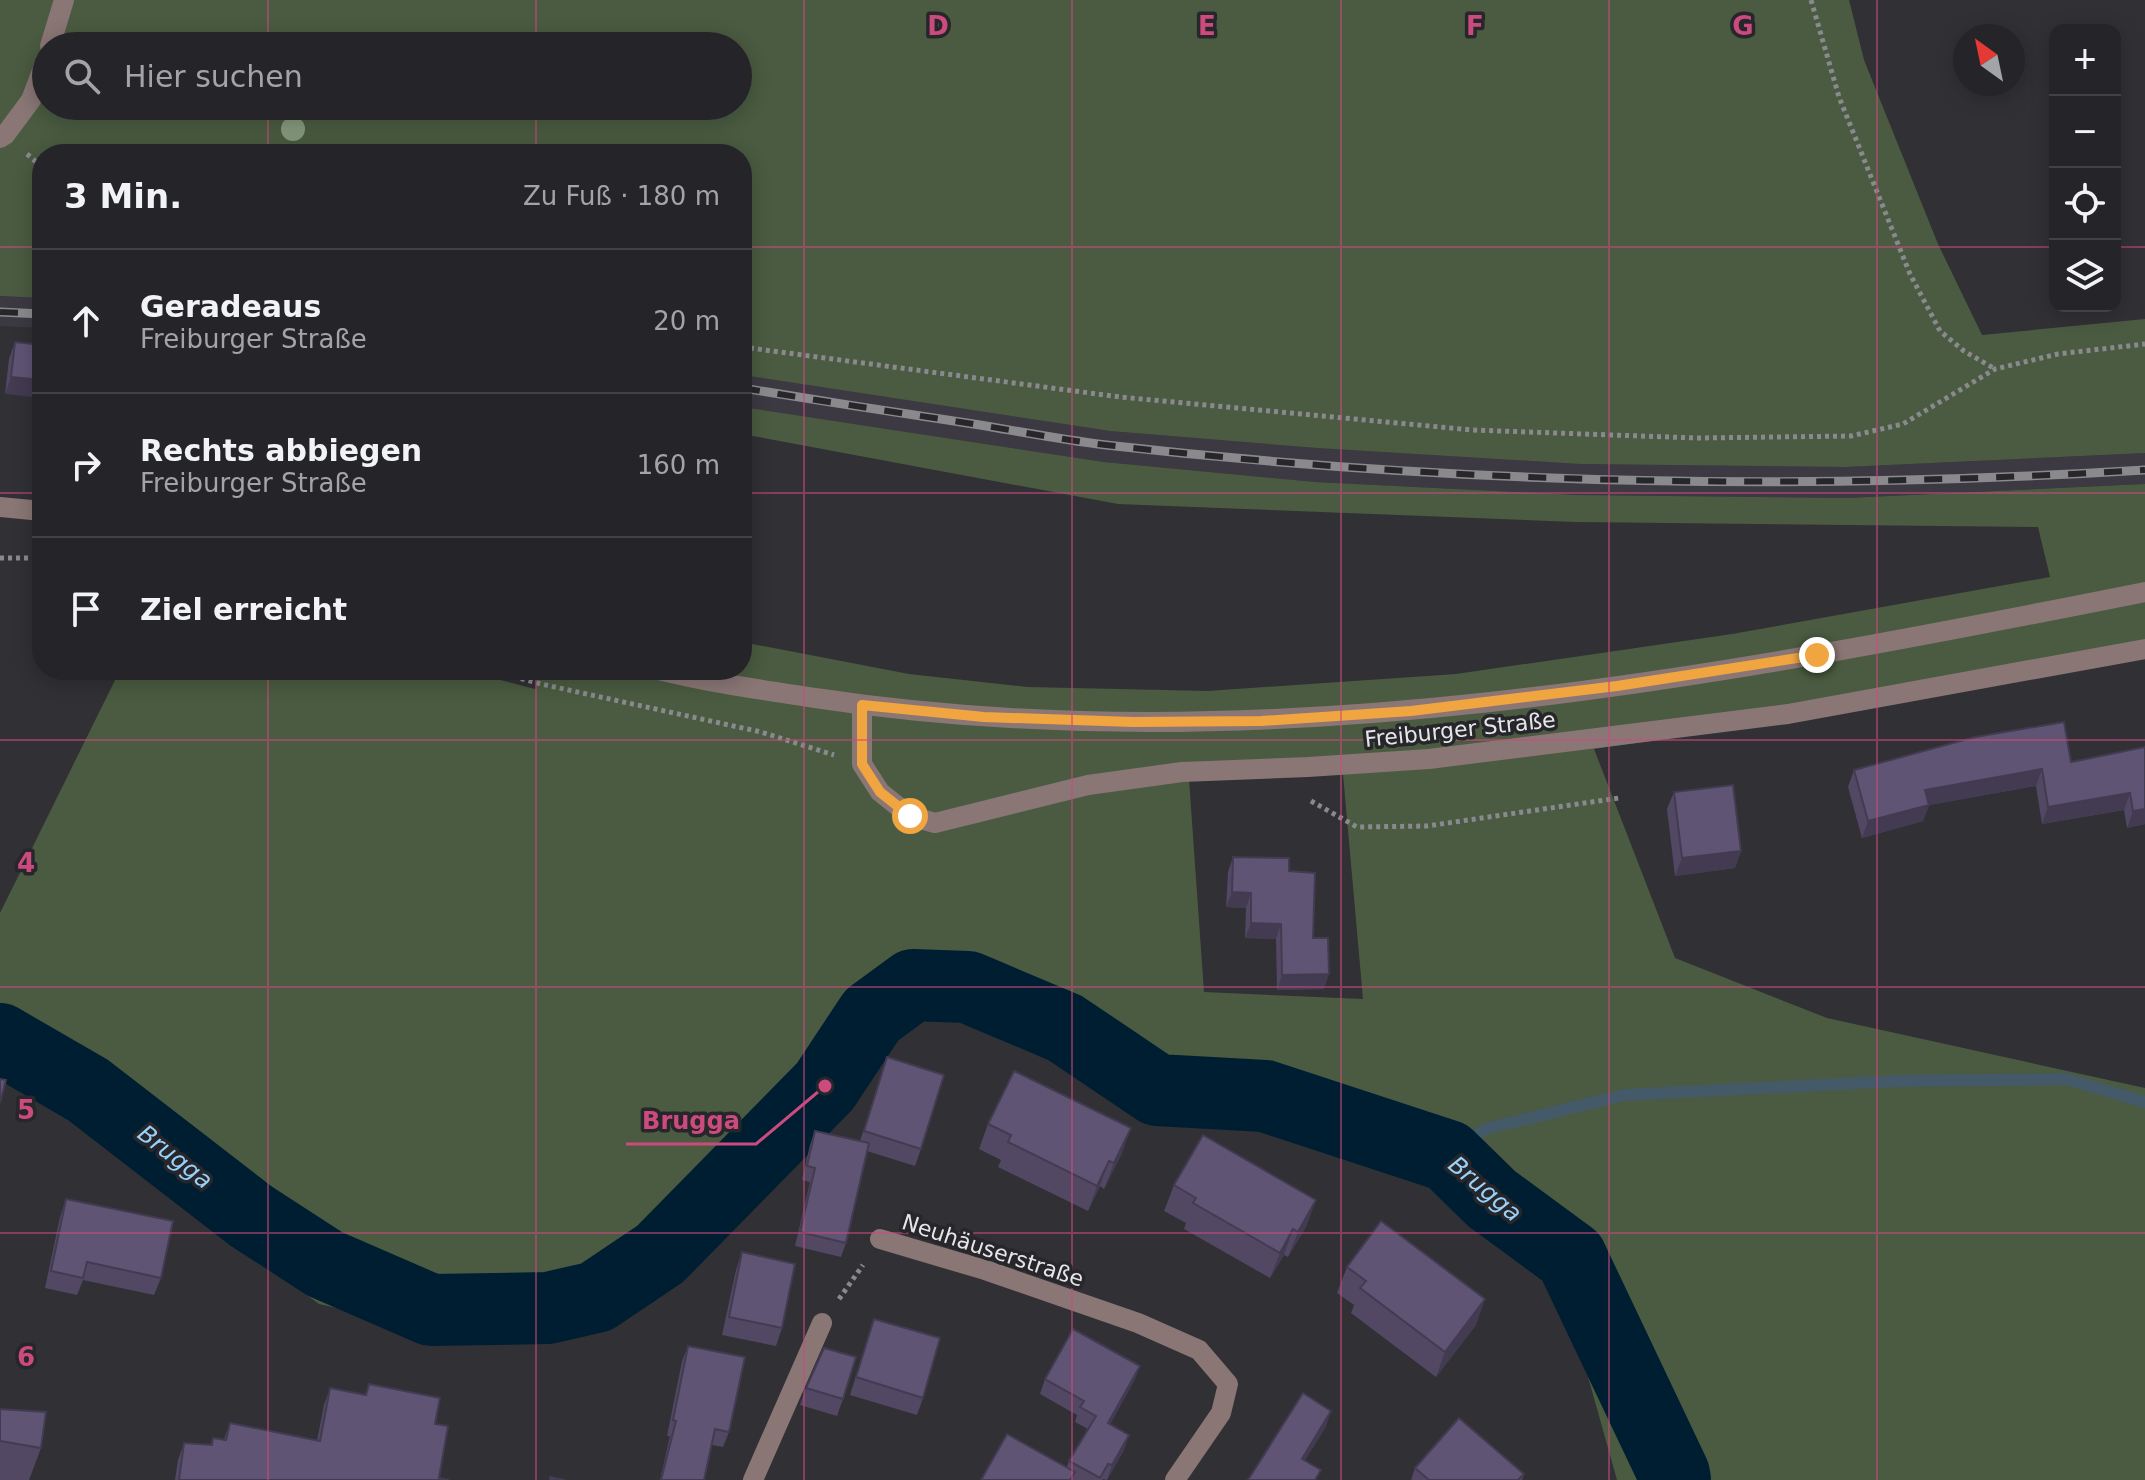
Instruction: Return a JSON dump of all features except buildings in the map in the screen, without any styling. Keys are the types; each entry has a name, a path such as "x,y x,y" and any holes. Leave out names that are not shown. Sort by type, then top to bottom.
{"street":[{"path":"54,32 64,0"},
{"path":"0,138 32,97"},
{"path":"0,507 32,510"},
{"name":"Freiburger Straße","path":"702,680 862,705 984,717 1133,722 1261,721 1411,711 1617,686 1817,655 2145,592"},
{"name":"Freiburger Straße","path":"862,764 880,792 910,816 935,823 1088,785 1182,772 1429,759 1788,714 2145,649"},
{"path":"862,705 862,764"},
{"name":"Neuhäuserstraße","path":"880,1239 985,1270 1138,1323 1199,1350 1228,1384 1221,1413 1175,1480"},
{"path":"753,1480 822,1323"}],"path":[{"path":"1811,0 1839,97 1910,274 1940,331 1964,351 1995,369"},
{"path":"752,348 1120,397 1472,430 1697,438 1851,436 1903,424 1995,369 2058,354 2145,344"},
{"path":"0,558 32,558"},
{"path":"526,680 761,732 862,764"},
{"path":"1311,801 1357,827 1413,827 1619,798"},
{"name":"Neuhäuserstraße","path":"822,1323 880,1239"}],"shaded area":[{"path":"0,296 32,298 32,328 0,326"},
{"path":"752,377 1110,431 1317,448 1580,464 1845,467 2145,453 2145,484 1847,498 1577,495 1315,482 1104,462 752,409"}],"green space":[{"path":"0,0 1849,0 1864,60 1938,244 1982,335 2145,319 2145,453 1845,467 1580,464 1317,448 1110,431 752,377 752,144 32,144 32,298 0,296"},
{"path":"752,409 1104,462 1315,482 1577,495 1847,498 2145,484 2145,657 1791,721 1594,749 1675,958 1827,1018 2145,1088 2145,1480 1617,1480 1567,1302 1491,1221 1418,1175 1280,1130 1130,1101 946,996 885,1019 833,1088 683,1256 577,1324 450,1333 319,1304 36,1092 0,1072 0,913 115,680 500,680 535,689 537,680 752,680 752,644 909,674 1028,687 1208,691 1456,674 1732,634 2050,577 2038,527 1576,522 1118,504 752,436","holes":["1343,774 1363,999 1204,992 1189,779"]}],"waterway":[{"name":"Brugga","path":"0,1039 88,1090 251,1216 325,1264 431,1310 548,1308 596,1297 660,1254 825,1086 872,1015 913,985 968,987 1065,1028 1157,1090 1265,1096 1448,1156 1492,1199 1571,1257 1675,1480"},
{"path":"1448,1156 1485,1129 1624,1095 1898,1081 2066,1079 2145,1102"}],"railway":[{"path":"0,312 32,314"},
{"path":"752,390 1090,443 1235,458 1495,476 1755,482 2015,477 2145,470"}],"place":[{"name":"Brugga","path":"825,1086"}],"route":[{"path":"910,816 880,792 862,764 862,705 984,717 1133,722 1261,721 1411,711 1617,686 1817,655"}]}
